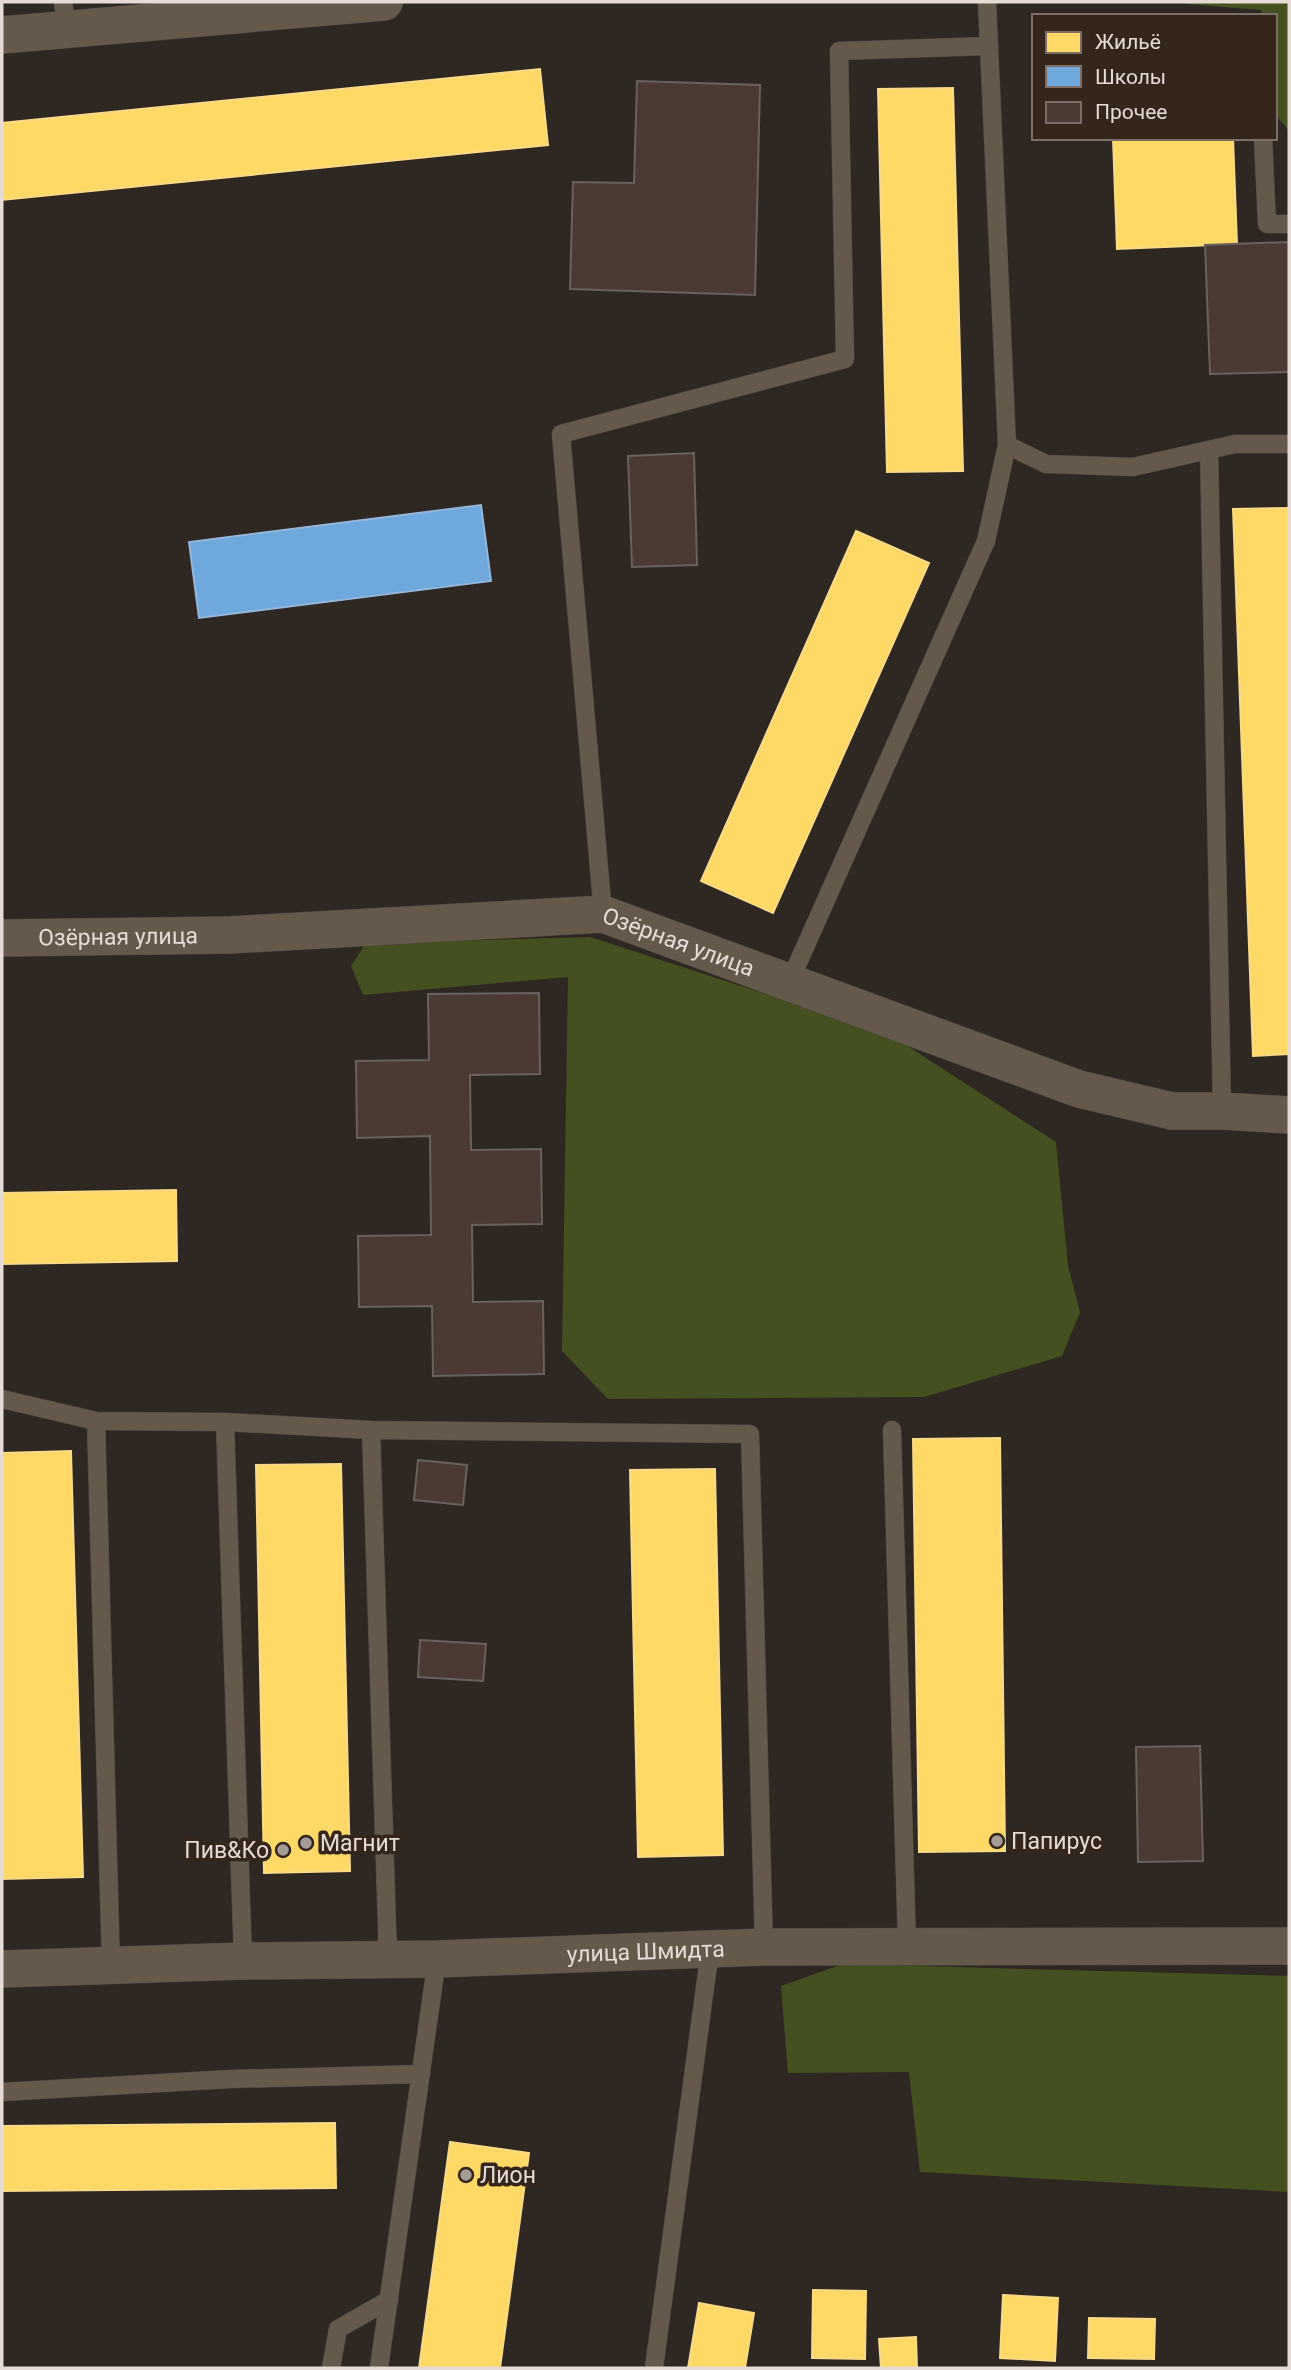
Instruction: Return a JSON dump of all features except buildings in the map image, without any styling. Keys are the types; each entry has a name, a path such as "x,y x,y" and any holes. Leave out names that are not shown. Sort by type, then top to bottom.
{"street":[{"path":"2,35 65,15 384,2"},
{"name":"Озёрная улица","path":"2,938 230,935 603,914 1079,1089 1172,1111 1289,1115"},
{"name":"улица Шмидта","path":"2,1969 243,1961 437,1959 764,1947 1289,1946"}],"lane":[{"path":"789,983 986,541 1007,445 986,2"},
{"path":"603,914 561,433 845,359 839,51 989,46"},
{"path":"1263,140 1267,224 1289,224"},
{"path":"1007,445 1046,464 1133,467 1235,444 1289,444"},
{"path":"1209,450 1222,1111"},
{"path":"2,1399 96,1421 225,1422 371,1430 750,1434 764,1947"},
{"path":"96,1421 111,1966"},
{"path":"225,1422 243,1961"},
{"path":"371,1430 387,1958"},
{"path":"892,1430 907,1947"},
{"path":"654,2368 710,1950"},
{"path":"379,2368 437,1959"},
{"path":"2,2092 231,2079 421,2074"},
{"path":"331,2368 338,2329 389,2300"}],"green space":[{"path":"1289,2 1289,131 1277,116 1277,14 1262,14 1261,10 1187,4"},
{"path":"590,937 889,1034 1056,1142 1068,1266 1080,1312 1062,1356 924,1397 608,1399 562,1351 568,977 363,995 351,966 366,943"},
{"path":"843,1964 1289,1976 1289,2192 920,2172 909,2072 788,2073 781,1986"}],"place":[{"name":"Папирус","path":"997,1841"},
{"name":"Магнит","path":"306,1843"},
{"name":"Пив&Ко","path":"283,1850"},
{"name":"Лион","path":"466,2175"}]}
